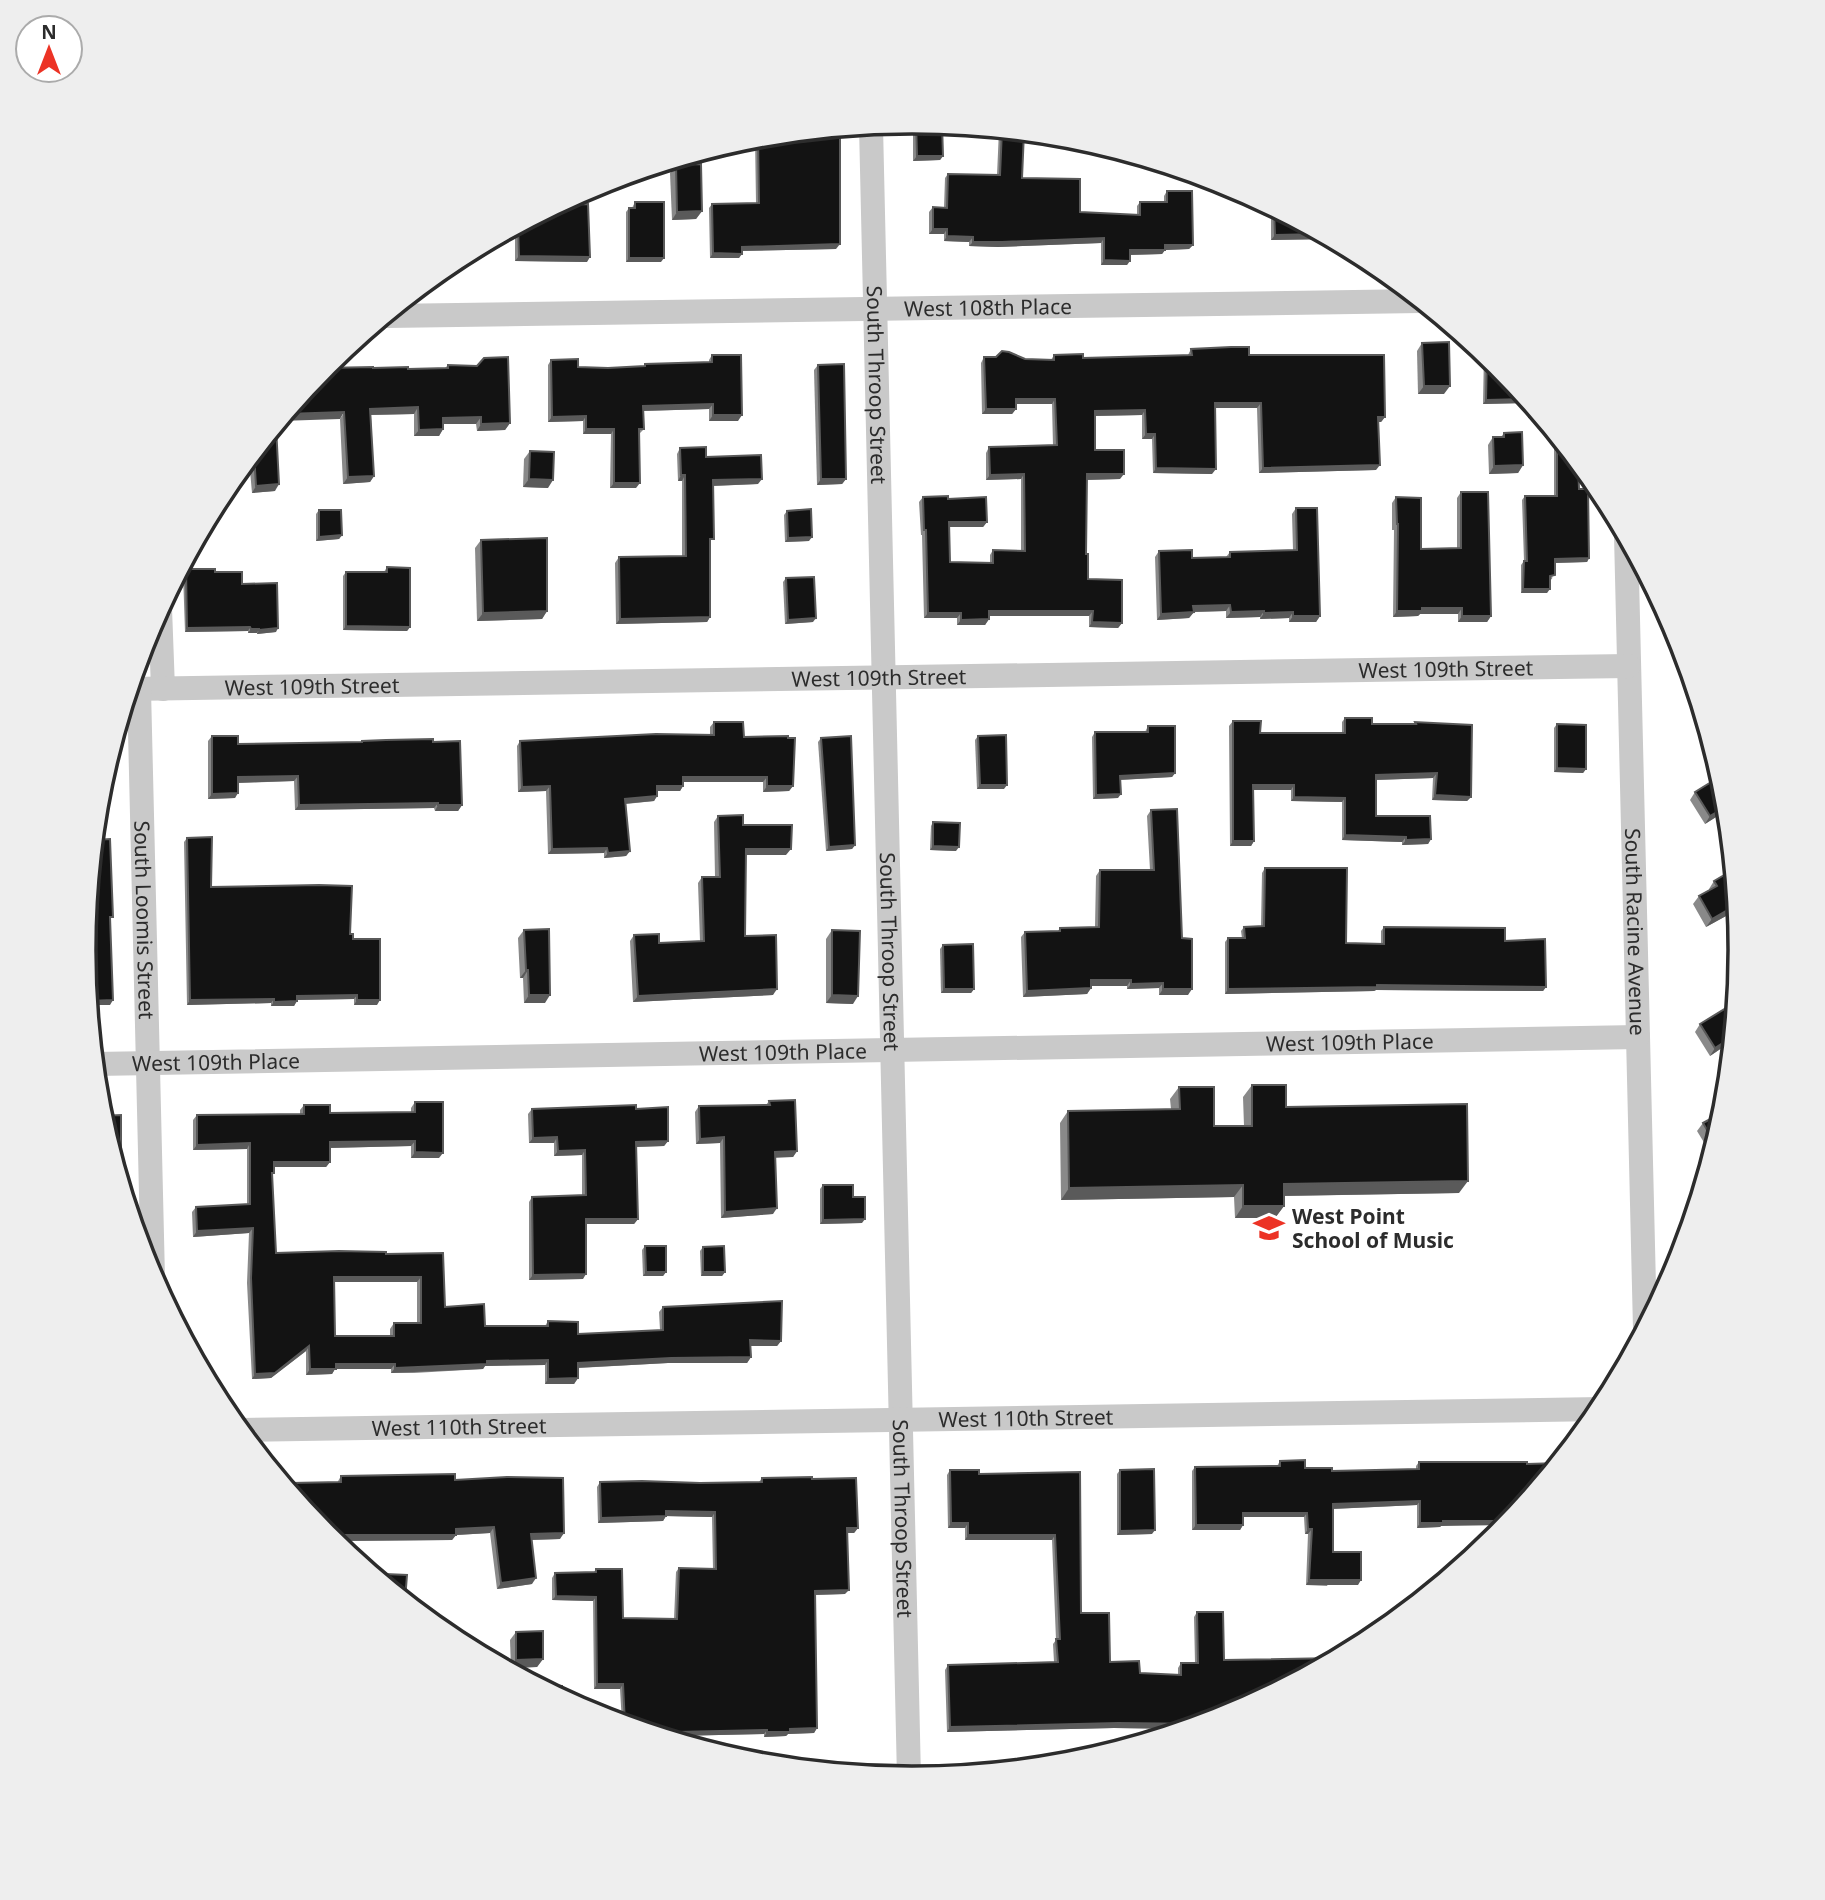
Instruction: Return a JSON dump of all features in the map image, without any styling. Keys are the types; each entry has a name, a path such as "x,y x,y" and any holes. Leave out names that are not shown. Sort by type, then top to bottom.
{"street":[{"name":"South Throop Street","path":"872,135 909,1766"},
{"name":"West 108th Place","path":"399,316 1408,301"},
{"name":"South Racine Avenue","path":"1626,556 1645,1312"},
{"name":"South Loomis Street","path":"149,662 144,689 152,1246"},
{"name":"West 109th Street","path":"144,689 1629,666"},
{"name":"West 109th Place","path":"104,1063 1637,1037"},
{"name":"West 110th Street","path":"253,1430 1587,1409"}],"building":[{"path":"916,134 942,135 943,156 917,156"},
{"path":"840,137 840,244 742,247 742,254 713,253 712,204 759,203 758,148"},
{"path":"1002,139 1024,142 1022,178 1080,179 1080,212 1140,215 1140,202 1167,202 1167,191 1192,191 1193,245 1165,245 1165,250 1130,250 1130,261 1104,260 1104,238 973,242 973,237 947,236 947,229 933,229 933,207 947,208 948,174 1000,175"},
{"path":"701,164 702,211 677,212 676,169"},
{"path":"635,202 664,202 664,258 629,258 629,208 635,208"},
{"path":"588,204 590,257 519,256 518,235 551,218"},
{"path":"1274,218 1305,234 1275,235"},
{"path":"1449,342 1450,386 1424,386 1422,343"},
{"path":"1249,347 1249,355 1384,355 1385,417 1378,417 1380,465 1263,468 1261,403 1215,403 1216,469 1156,468 1155,434 1146,434 1145,410 1095,411 1095,450 1124,450 1124,474 1087,474 1088,579 1122,580 1122,623 1092,622 1093,611 989,611 989,619 961,620 961,613 928,613 923,497 986,497 987,522 949,522 950,562 993,563 993,550 1025,551 1024,474 990,475 989,447 1057,445 1055,399 1016,399 1016,409 986,409 984,357 996,357 1002,351 1025,359 1054,360 1054,355 1083,354 1083,358 1192,355 1191,349"},
{"path":"712,355 741,355 742,415 713,415 713,404 643,406 644,429 639,429 640,483 614,483 614,429 586,429 586,416 552,417 551,360 578,359 578,367 608,368 712,362"},
{"path":"508,357 510,423 481,424 481,417 443,418 443,429 419,430 418,407 370,409 374,476 348,477 344,412 298,414 341,368 448,368 448,365 477,366 484,358"},
{"path":"844,364 846,479 821,479 818,365"},
{"path":"1487,370 1514,399 1486,400"},
{"path":"1522,432 1523,465 1494,466 1493,437"},
{"path":"277,439 279,484 256,486 255,467"},
{"path":"706,447 706,457 761,455 762,479 713,480 714,539 710,539 710,617 620,619 619,557 686,556 685,475 681,475 680,448"},
{"path":"1557,449 1579,479 1579,489 1585,489 1588,493 1589,558 1555,559 1555,575 1550,576 1550,589 1523,589 1524,561 1527,561 1525,496 1557,496"},
{"path":"530,451 554,452 553,480 529,479"},
{"path":"1461,492 1488,492 1491,616 1462,616 1462,608 1397,611 1396,497 1421,498 1421,549 1461,548"},
{"path":"1296,508 1317,508 1320,616 1293,616 1293,612 1231,612 1230,605 1193,606 1194,612 1161,614 1159,551 1192,550 1192,558 1230,557 1230,552 1297,550"},
{"path":"811,509 812,537 788,538 787,511"},
{"path":"319,510 341,510 342,535 319,537"},
{"path":"547,538 547,611 483,613 481,540"},
{"path":"387,567 410,568 410,627 346,626 346,572 387,572"},
{"path":"191,569 242,572 242,584 277,583 278,628 187,628 186,578"},
{"path":"814,577 816,618 788,620 786,578"},
{"path":"1345,718 1372,718 1372,724 1416,724 1415,722 1472,725 1471,797 1435,795 1437,773 1376,775 1376,816 1430,816 1431,839 1406,840 1406,837 1345,835 1345,798 1294,797 1294,785 1253,785 1254,841 1233,841 1233,721 1261,721 1260,733 1345,733"},
{"path":"714,722 743,722 744,737 795,738 793,786 767,786 767,777 683,777 683,786 657,786 657,796 625,799 630,851 608,853 607,848 552,849 550,786 522,787 520,741 656,734 714,735"},
{"path":"1557,724 1586,725 1586,769 1557,768"},
{"path":"1148,726 1175,726 1175,773 1120,776 1121,794 1096,795 1095,732 1148,732"},
{"path":"1006,735 1007,785 980,785 978,736"},
{"path":"212,736 238,736 238,744 433,739 433,742 460,741 462,805 299,805 298,776 238,777 238,793 212,794"},
{"path":"851,736 855,845 829,847 821,738"},
{"path":"1711,782 1717,812 1710,816 1695,792"},
{"path":"1177,809 1182,938 1192,939 1192,989 1163,989 1163,983 1131,984 1131,980 1091,980 1091,988 1027,991 1025,932 1099,927 1100,870 1154,870 1151,810"},
{"path":"743,815 743,825 792,825 791,849 746,849 745,936 776,935 777,989 638,996 634,935 659,934 659,943 704,941 702,877 720,877 718,816"},
{"path":"933,822 960,823 959,847 933,846"},
{"path":"212,837 211,887 352,886 350,934 353,934 353,939 380,939 380,1000 357,1000 357,995 297,996 297,1001 274,1002 274,999 190,1000 187,838"},
{"path":"104,839 110,839 113,1000 98,1001 96,950"},
{"path":"1265,868 1347,868 1346,943 1384,944 1384,927 1505,928 1505,941 1545,939 1546,987 1377,985 1228,989 1228,938 1245,938 1244,927 1264,926"},
{"path":"1725,875 1727,910 1712,919 1699,896 1717,886 1714,881"},
{"path":"549,929 550,995 529,995 524,930"},
{"path":"832,930 860,931 858,996 832,995"},
{"path":"973,944 974,989 944,989 943,945"},
{"path":"1727,1008 1723,1043 1715,1048 1700,1024"},
{"name":"West Point School of Music","path":"1252,1085 1286,1085 1286,1107 1467,1104 1468,1181 1284,1184 1284,1206 1243,1206 1243,1185 1069,1188 1068,1111 1180,1109 1179,1087 1214,1087 1214,1126 1252,1126"},
{"path":"795,1100 797,1151 775,1152 777,1208 725,1212 724,1137 700,1139 699,1106 770,1105 769,1101"},
{"path":"415,1102 443,1102 443,1153 415,1152 415,1141 330,1142 330,1162 274,1162 272,1173 276,1253 443,1253 445,1307 484,1304 485,1326 548,1326 548,1321 578,1322 578,1334 663,1330 663,1307 782,1301 781,1341 750,1340 751,1357 578,1363 578,1378 548,1379 548,1360 487,1361 487,1364 395,1368 395,1364 336,1364 336,1369 310,1369 309,1346 275,1373 255,1374 251,1278 253,1228 197,1231 196,1207 250,1204 250,1143 197,1145 197,1115 304,1114 304,1105 330,1105 330,1113 415,1112","holes":["334,1277 421,1277 421,1323 394,1323 394,1336 335,1336"]},
{"path":"636,1105 636,1109 668,1107 668,1141 636,1142 638,1219 586,1219 586,1274 533,1275 532,1197 586,1195 585,1150 558,1151 557,1137 533,1138 532,1109"},
{"path":"113,1115 121,1115 121,1148"},
{"path":"1711,1119 1708,1131 1703,1123"},
{"path":"823,1185 853,1185 853,1197 865,1197 865,1219 823,1220"},
{"path":"645,1246 666,1246 666,1272 646,1272"},
{"path":"724,1246 725,1272 703,1272 703,1247"},
{"path":"1305,1460 1305,1468 1332,1468 1332,1471 1419,1469 1419,1462 1546,1463 1496,1521 1420,1523 1420,1501 1333,1504 1333,1552 1361,1552 1361,1580 1309,1580 1312,1529 1308,1529 1307,1513 1243,1513 1243,1525 1196,1525 1195,1467 1280,1466 1280,1461"},
{"path":"1154,1469 1155,1530 1120,1531 1120,1470"},
{"path":"950,1470 979,1470 979,1474 1080,1472 1081,1613 1109,1613 1110,1662 1139,1661 1140,1673 1181,1675 1181,1663 1198,1663 1197,1612 1223,1612 1224,1660 1319,1658 1225,1704 1173,1724 950,1727 948,1665 1058,1662 1056,1639 1060,1639 1055,1535 968,1535 968,1523 951,1523"},
{"path":"455,1474 455,1480 563,1478 564,1533 531,1534 536,1578 501,1583 494,1527 456,1529 456,1535 343,1535 295,1483 341,1482 341,1476"},
{"path":"762,1478 856,1478 858,1528 847,1528 849,1590 815,1591 817,1728 790,1729 790,1732 680,1732 624,1713 623,1684 597,1684 596,1597 556,1596 555,1573 622,1569 623,1618 677,1619 679,1568 716,1569 715,1512 666,1511 666,1516 601,1518 600,1482 762,1482"},
{"path":"386,1574 407,1575 406,1590"},
{"path":"543,1631 543,1659 516,1660 516,1632"}],"place":[{"name":"West Point School of Music","path":"1269,1228"}]}
